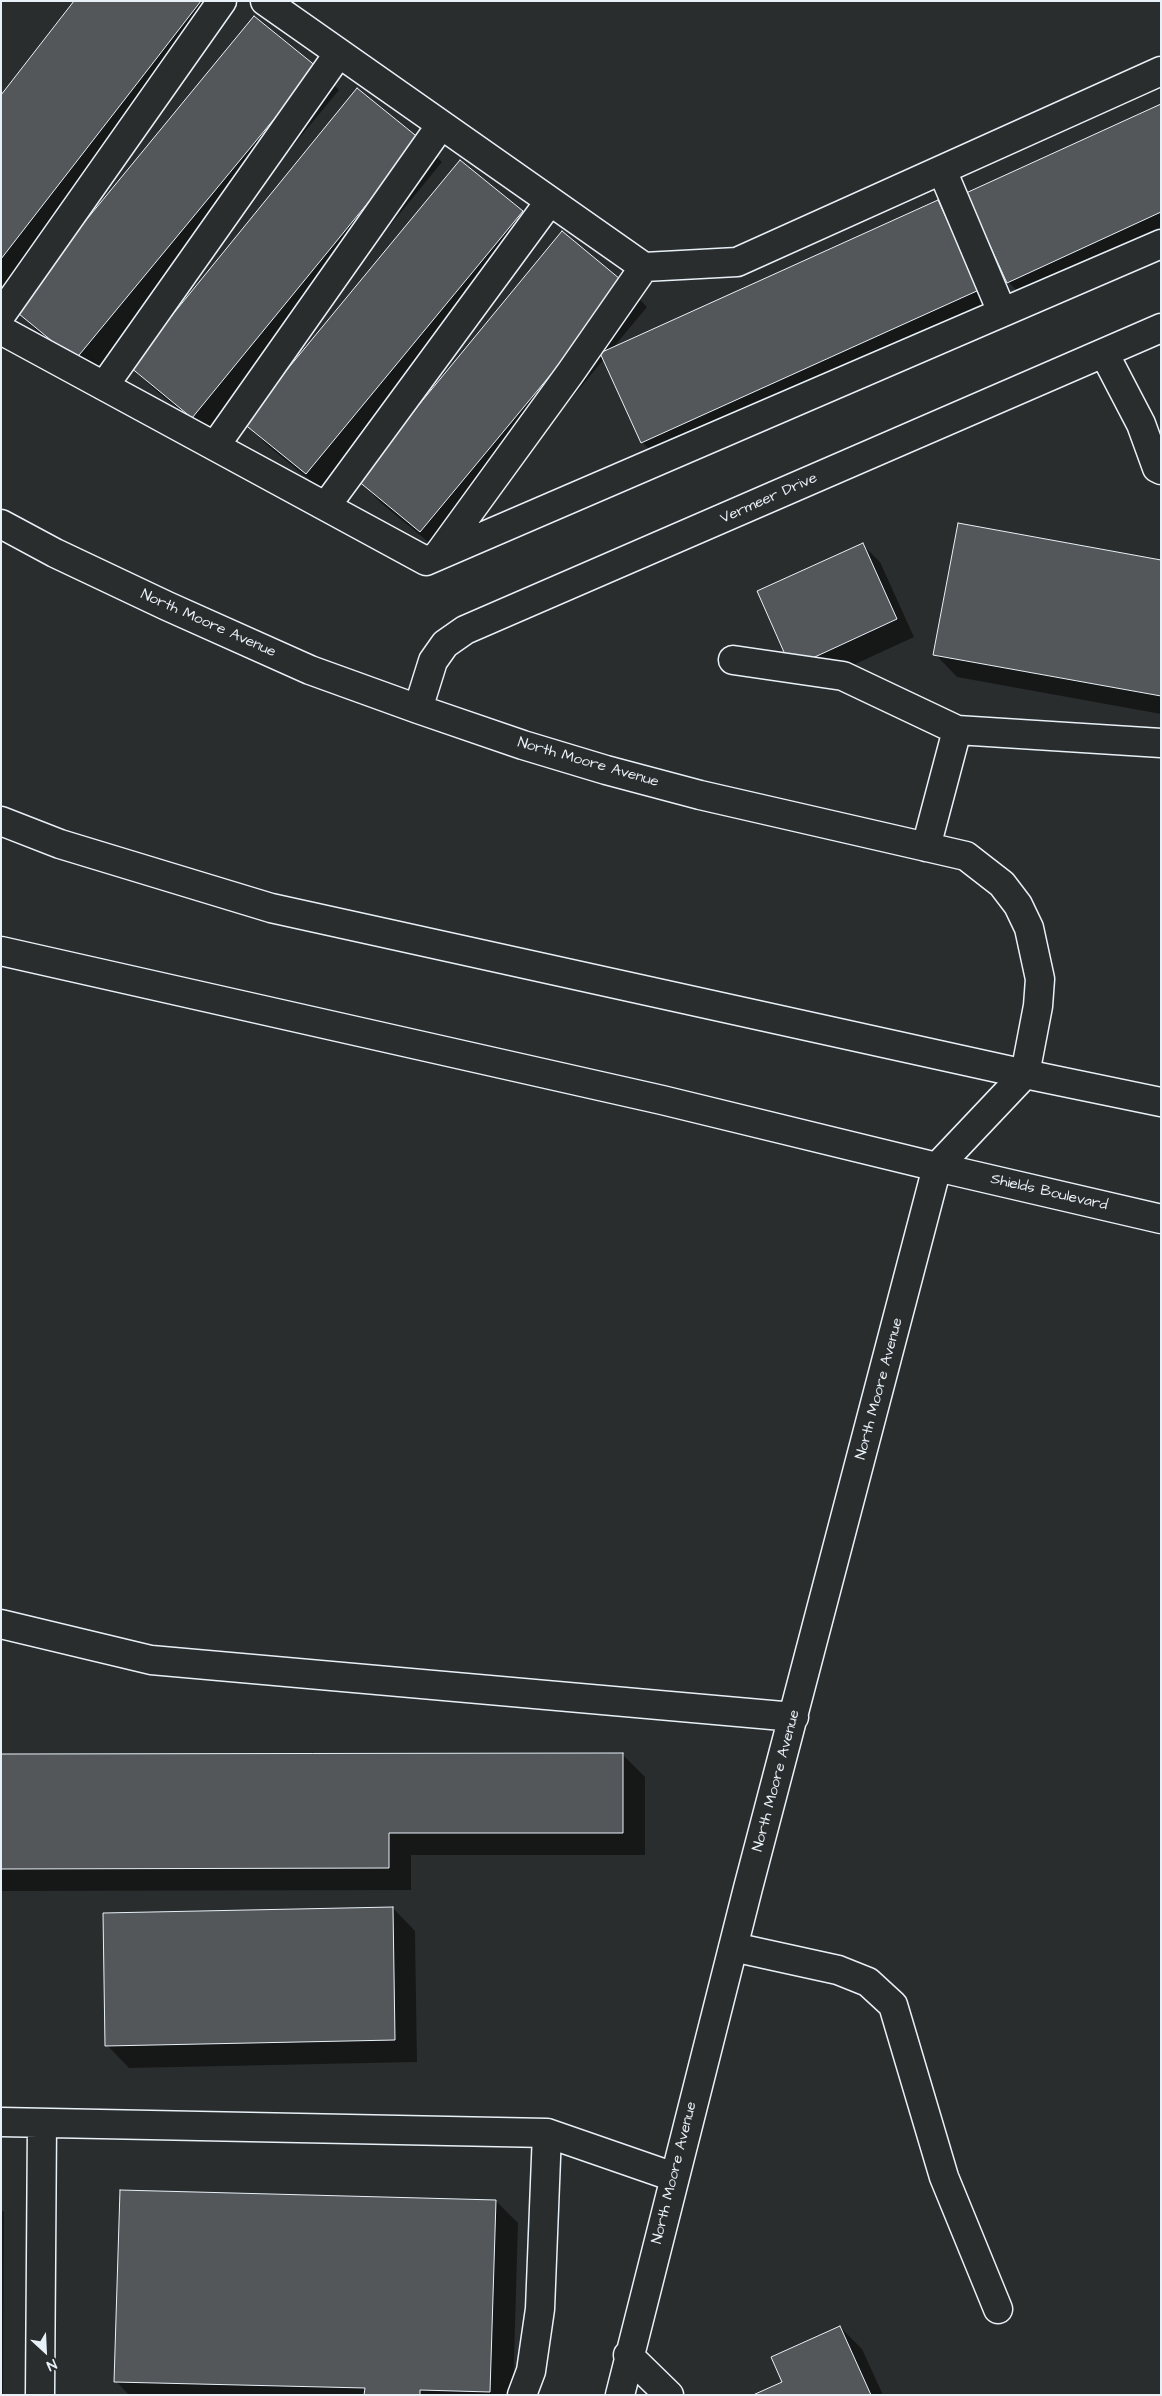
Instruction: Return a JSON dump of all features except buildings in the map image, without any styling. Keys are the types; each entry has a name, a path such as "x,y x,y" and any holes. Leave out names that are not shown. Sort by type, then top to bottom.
{"main road":[{"path":"1,315 222,1"},
{"path":"265,1 644,267 737,262 1161,71"},
{"path":"104,386 339,53"},
{"path":"215,446 441,125"},
{"path":"942,170 1002,312"},
{"path":"326,506 550,201"},
{"path":"1,330 426,561 1161,244"},
{"path":"437,556 644,267"},
{"name":"Vermeer Drive","path":"418,709 432,661 445,644 465,630 1161,328"},
{"path":"1104,353 1142,424 1160,468"},
{"name":"North Moore Avenue","path":"1,524 55,553 166,606 310,670 418,709 523,745 606,770 700,795 966,856 1002,884 1018,904 1029,928 1040,979 1038,1006 1026,1074"},
{"path":"733,660 844,676 957,730 1161,743"},
{"path":"926,847 957,730"},
{"path":"1,821 60,844 271,908 1161,1102"},
{"name":"Shields Boulevard","path":"1,950 662,1100 1161,1220"},
{"path":"937,1167 1026,1074"},
{"name":"North Moore Avenue","path":"620,2395 628,2355 733,1947 937,1167"},
{"path":"1,1624 151,1660 794,1717"},
{"path":"733,1947 838,1970 868,1982 893,2006 944,2177 998,2309"},
{"path":"1,2122 547,2133 674,2177"},
{"path":"40,2395 42,2123"},
{"path":"522,2395 531,2371 540,2309 547,2133"},
{"path":"628,2355 669,2395"}]}
